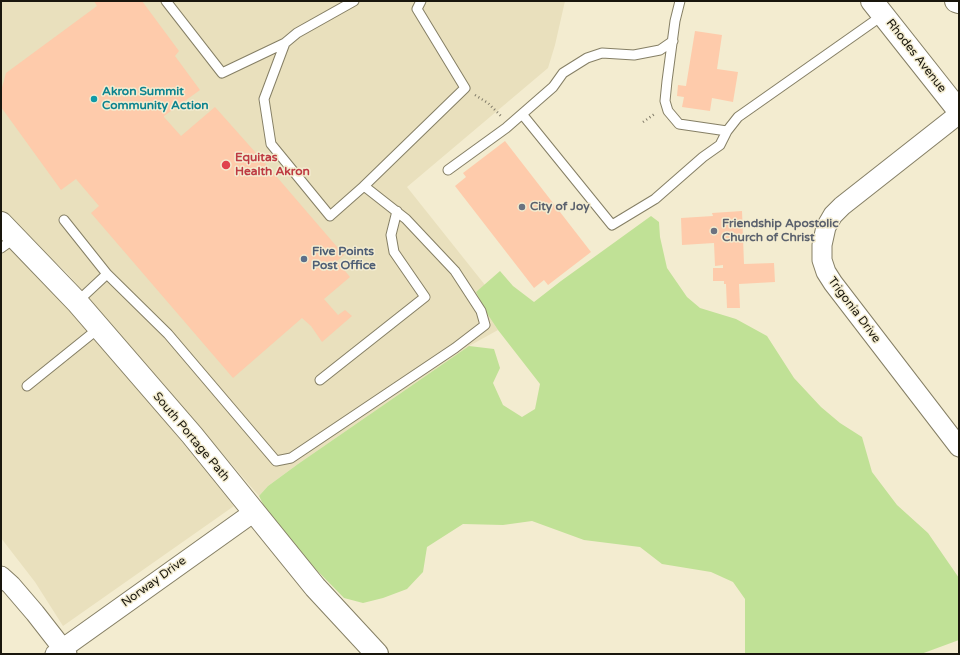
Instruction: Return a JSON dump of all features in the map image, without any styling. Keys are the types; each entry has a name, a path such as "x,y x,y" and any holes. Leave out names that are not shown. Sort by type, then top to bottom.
{"street":[{"name":"Rhodes Avenue","path":"878,8 959,111"},
{"name":"Trigonia Drive","path":"959,114 842,206 833,215 826,227 822,245 822,260 826,272 833,283 959,447"},
{"name":"South Portage Path","path":"6,236 77,302 192,435 315,587 377,654"},
{"name":"Norway Drive","path":"62,652 254,512"},
{"path":"1,576 30,607 62,652"}],"lane":[{"path":"166,1 222,74 285,43 297,33 354,1"},
{"path":"285,43 264,99 271,144 330,216 364,186 465,88 417,9 421,1"},
{"path":"680,1 675,21 665,101 668,112 679,124 728,131"},
{"path":"522,114 612,225 655,198 703,157 720,145 738,118 878,8"},
{"path":"448,170 522,114 553,87 563,73 587,58 602,53 634,55 660,50 673,41"},
{"path":"64,220 107,274 168,334 276,461 291,458 455,348 485,325 481,311 456,271 406,219 364,186"},
{"path":"320,380 425,297 394,252 391,234 397,211"},
{"path":"77,302 107,274"},
{"path":"27,386 99,328"}],"path":[{"path":"464,88 488,103 509,124"},
{"path":"644,122 654,114"}],"shaded area":[{"path":"2,1 565,1 548,68 407,187 485,285 476,292 486,312 498,330 469,346 298,464 268,486 259,496 67,273 17,227 1,210"},
{"path":"1,233 39,274 138,388 234,506 63,626 35,582 1,538"}],"green space":[{"path":"651,216 659,222 660,237 667,268 687,297 700,308 736,319 767,336 794,378 821,407 840,423 862,437 872,472 897,505 928,533 959,578 959,640 921,654 745,654 745,599 733,582 711,572 662,564 640,547 584,540 532,521 503,525 463,524 427,547 423,572 407,589 383,598 363,603 344,598 297,550 270,518 259,496 268,486 469,346 494,349 500,368 493,383 503,405 522,417 535,409 540,384 498,330 486,312 476,292 500,271 513,286 534,302"}],"building":[{"path":"94,1 142,1 179,51 175,56 200,90 164,117 181,136 215,107 344,255 337,261 350,277 324,299 338,315 345,310 352,316 322,342 311,326 302,318 233,378 91,213 99,206 76,179 61,190 1,107 1,91 6,73 97,6"},
{"path":"695,31 722,35 717,69 738,72 733,102 712,98 710,111 682,107 684,97 677,96 678,85 686,86"},
{"path":"505,141 591,252 548,285 544,280 534,288 455,186 466,177 463,173"},
{"path":"742,211 744,264 774,263 775,282 739,284 740,308 727,308 726,284 724,284 724,281 713,281 713,268 723,268 723,265 715,266 714,243 682,245 681,218 713,216 712,213"}],"place":[{"name":"Akron Summit Community Action","path":"94,99"},
{"name":"Equitas Health Akron","path":"226,165"},
{"name":"City of Joy","path":"522,207"},
{"name":"Friendship Apostolic Church of Christ","path":"714,231"},
{"name":"Five Points Post Office","path":"304,259"}]}
